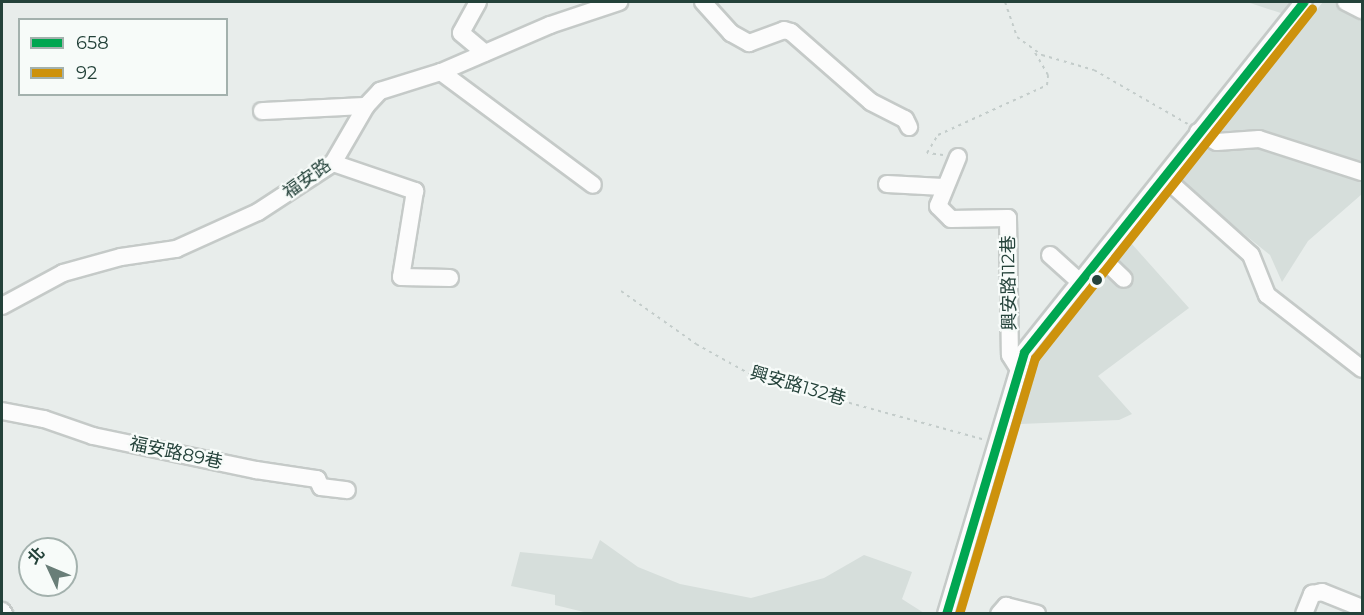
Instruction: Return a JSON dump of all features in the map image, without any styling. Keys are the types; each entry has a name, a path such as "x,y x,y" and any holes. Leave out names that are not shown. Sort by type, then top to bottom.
{"street":[{"path":"478,2 461,33 485,52"},
{"name":"福安路","path":"2,306 63,273 121,257 176,249 258,212 333,163 366,106 380,91 441,72 485,52 619,2"},
{"path":"703,2 730,33 749,43 784,30 791,32 871,102 905,119 909,127"},
{"path":"946,614 994,442 1024,352 1102,258 1198,132 1303,2"},
{"path":"1346,2 1362,10"},
{"path":"441,72 593,185"},
{"path":"262,111 366,106"},
{"path":"1198,132 1217,142 1242,138 1259,139 1362,171"},
{"path":"887,184 943,187 958,157"},
{"path":"333,163 415,191 401,277 450,278"},
{"path":"1165,178 1251,255 1267,295 1362,369"},
{"name":"興安路112巷","path":"943,187 938,206 951,219 1008,218 1010,355 1018,368"},
{"path":"1050,255 1081,283"},
{"path":"1102,258 1124,279"},
{"name":"福安路89巷","path":"2,411 44,419 93,436 256,470 317,479 321,487 347,490"},
{"path":"1304,614 1312,594 1322,592 1362,608"},
{"path":"999,614 1006,606 1037,614"}],"path":[{"path":"1005,2 1017,37 1042,56 1094,70 1178,115 1198,132"},
{"path":"958,157 927,153 938,135 1047,85 1045,67 1032,48"},
{"name":"興安路132巷","path":"621,291 696,345 755,377 994,442"}],"shaded area":[{"path":"1247,2 1298,2 1287,15"},
{"path":"1323,2 1338,2 1362,13 1362,167 1264,131 1223,136 1217,132"},
{"path":"1206,145 1261,146 1362,181 1362,194 1308,241 1282,282 1270,255 1178,181"},
{"path":"1123,234 1189,308 1098,376 1132,414 1119,420 1020,424 1006,413 1030,350"},
{"path":"600,540 638,567 680,584 751,598 824,578 864,555 912,572 902,599 924,613 588,613 555,605 555,595 511,586 520,552 592,559"}],"transit line":[{"name":"658","path":"946,614 1024,352 1303,2"},
{"name":"92","path":"959,614 1035,358 1312,9"}]}
